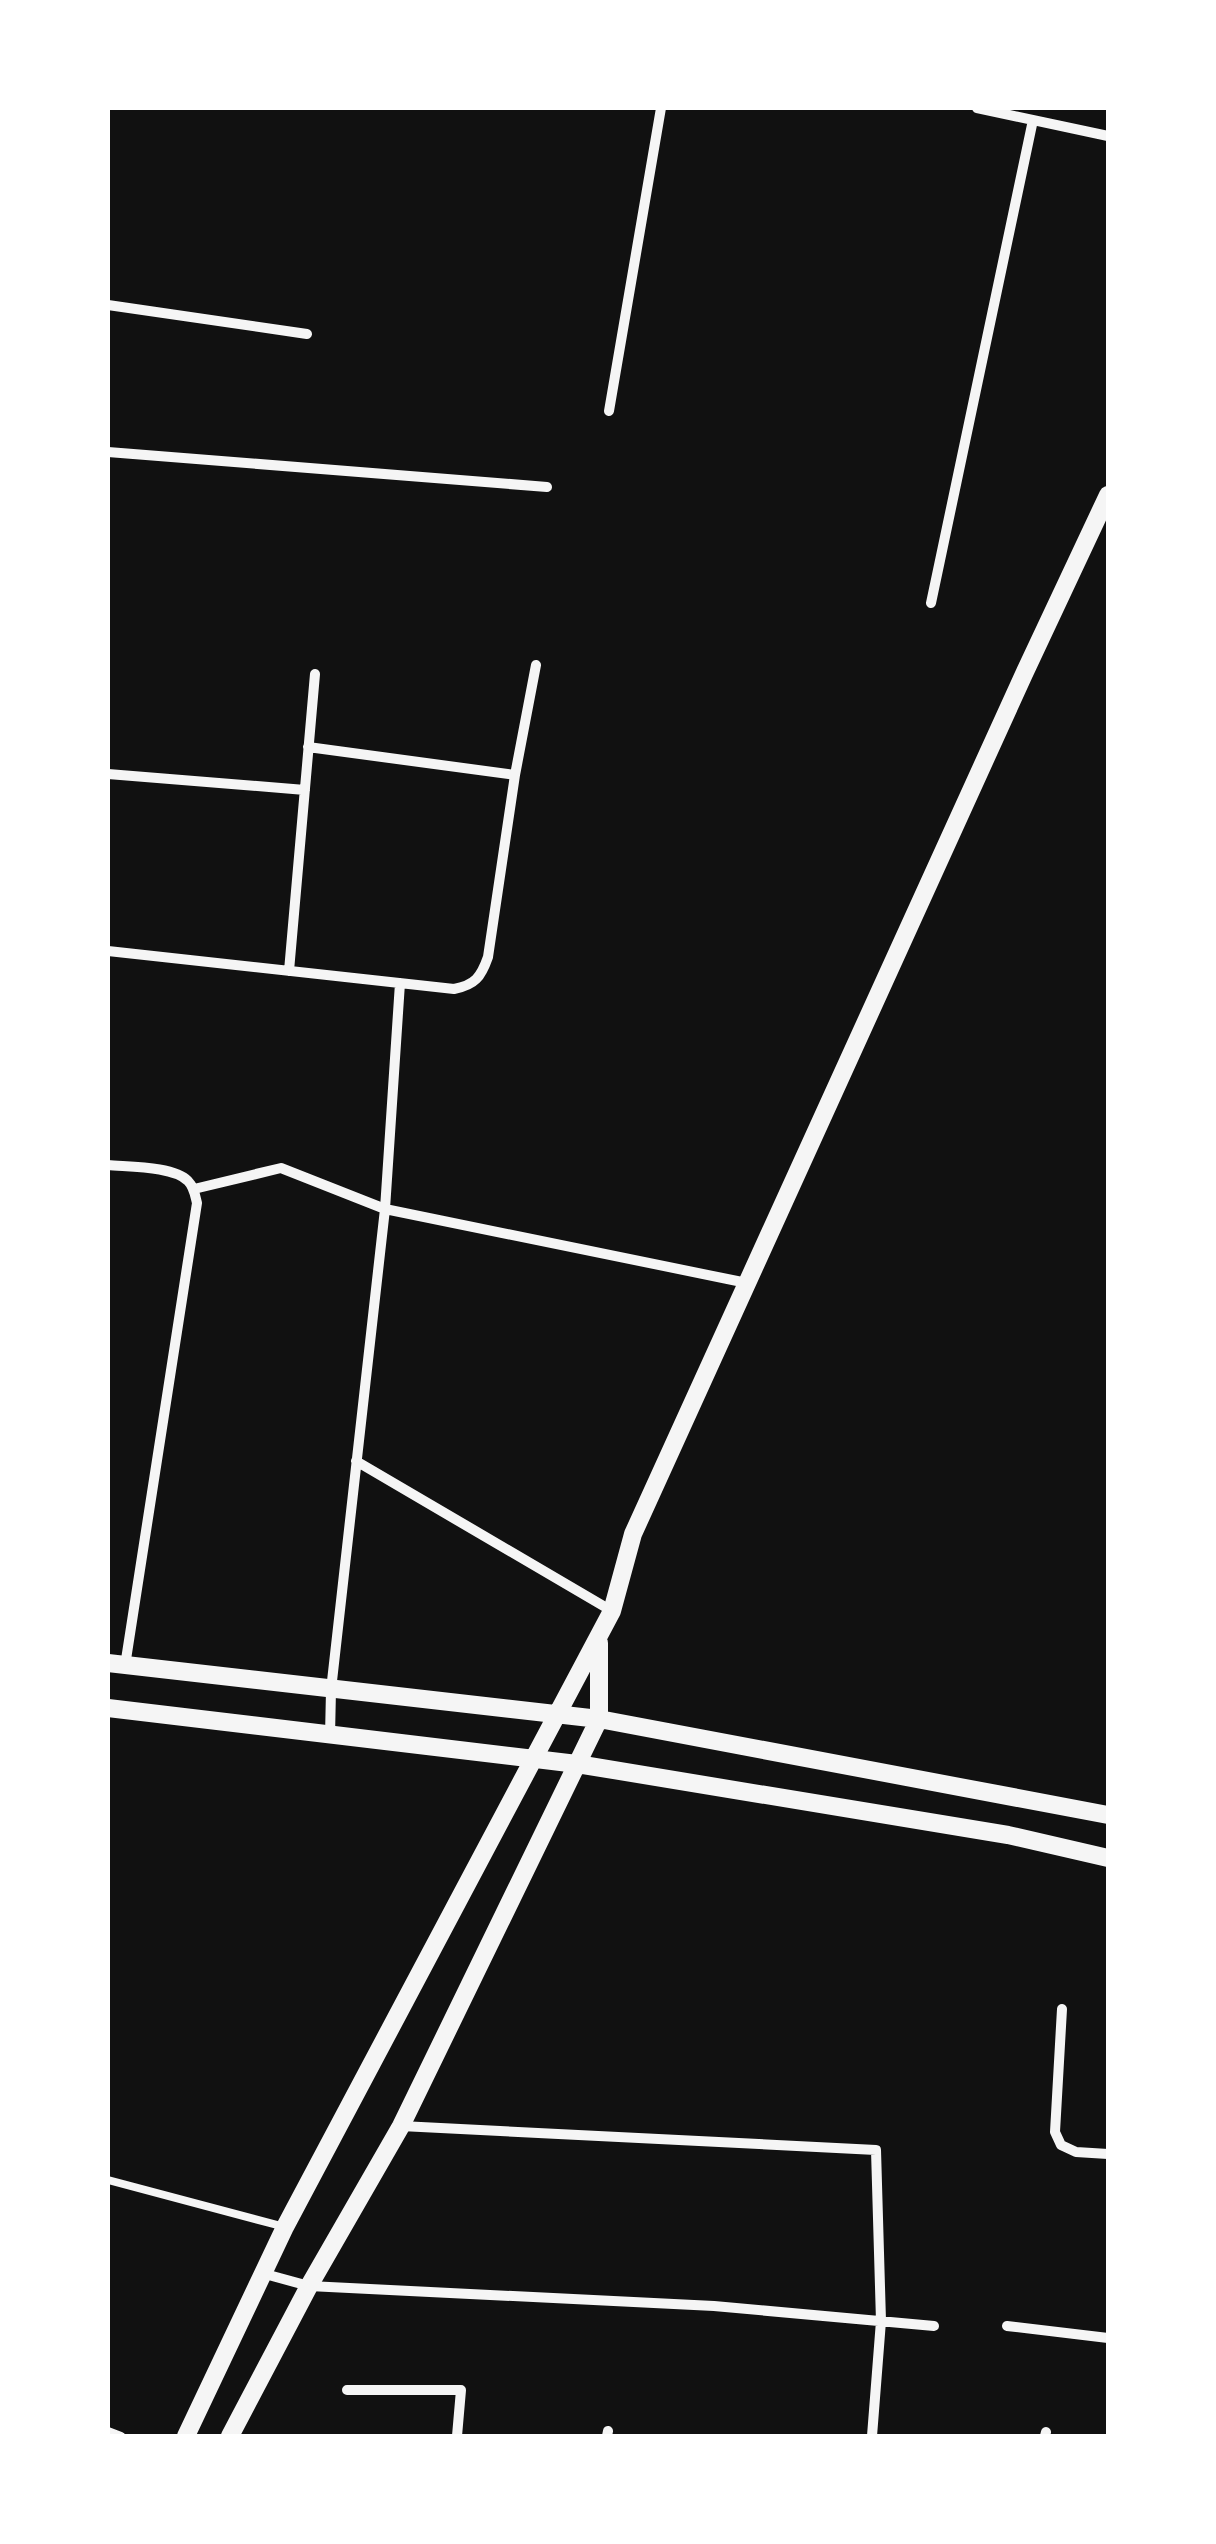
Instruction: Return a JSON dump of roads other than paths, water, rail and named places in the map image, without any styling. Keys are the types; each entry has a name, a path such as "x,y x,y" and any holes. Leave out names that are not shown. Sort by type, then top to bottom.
{"street":[{"path":"609,412 661,108"},
{"path":"977,108 1108,136"},
{"path":"931,603 1033,120"},
{"path":"108,306 307,334"},
{"path":"108,452 547,487"},
{"path":"186,2436 285,2227 612,1611 633,1534 1108,494"},
{"path":"108,951 454,989 468,987 478,980 488,957 536,665"},
{"path":"290,971 314,674"},
{"path":"308,747 515,775"},
{"path":"108,774 305,790"},
{"path":"330,1736 331,1690 385,1210 400,983"},
{"path":"108,1165 174,1172 194,1188 196,1204 116,1665 599,1719 1108,1815"},
{"path":"194,1188 281,1168 385,1210 747,1283"},
{"path":"356,1461 612,1611"},
{"path":"230,2436 309,2286 401,2126 599,1719 599,1637"},
{"path":"108,1708 577,1764 1008,1835 1108,1858"},
{"path":"1062,2009 1056,2132 1061,2145 1076,2152 1108,2154"},
{"path":"401,2126 876,2150 881,2322 872,2436"},
{"path":"264,2274 309,2286 714,2306 934,2326"},
{"path":"1007,2326 1108,2338"},
{"path":"347,2390 461,2390 457,2436"}],"lane":[{"path":"108,2180 285,2227"},
{"path":"108,2431 120,2436"}]}
